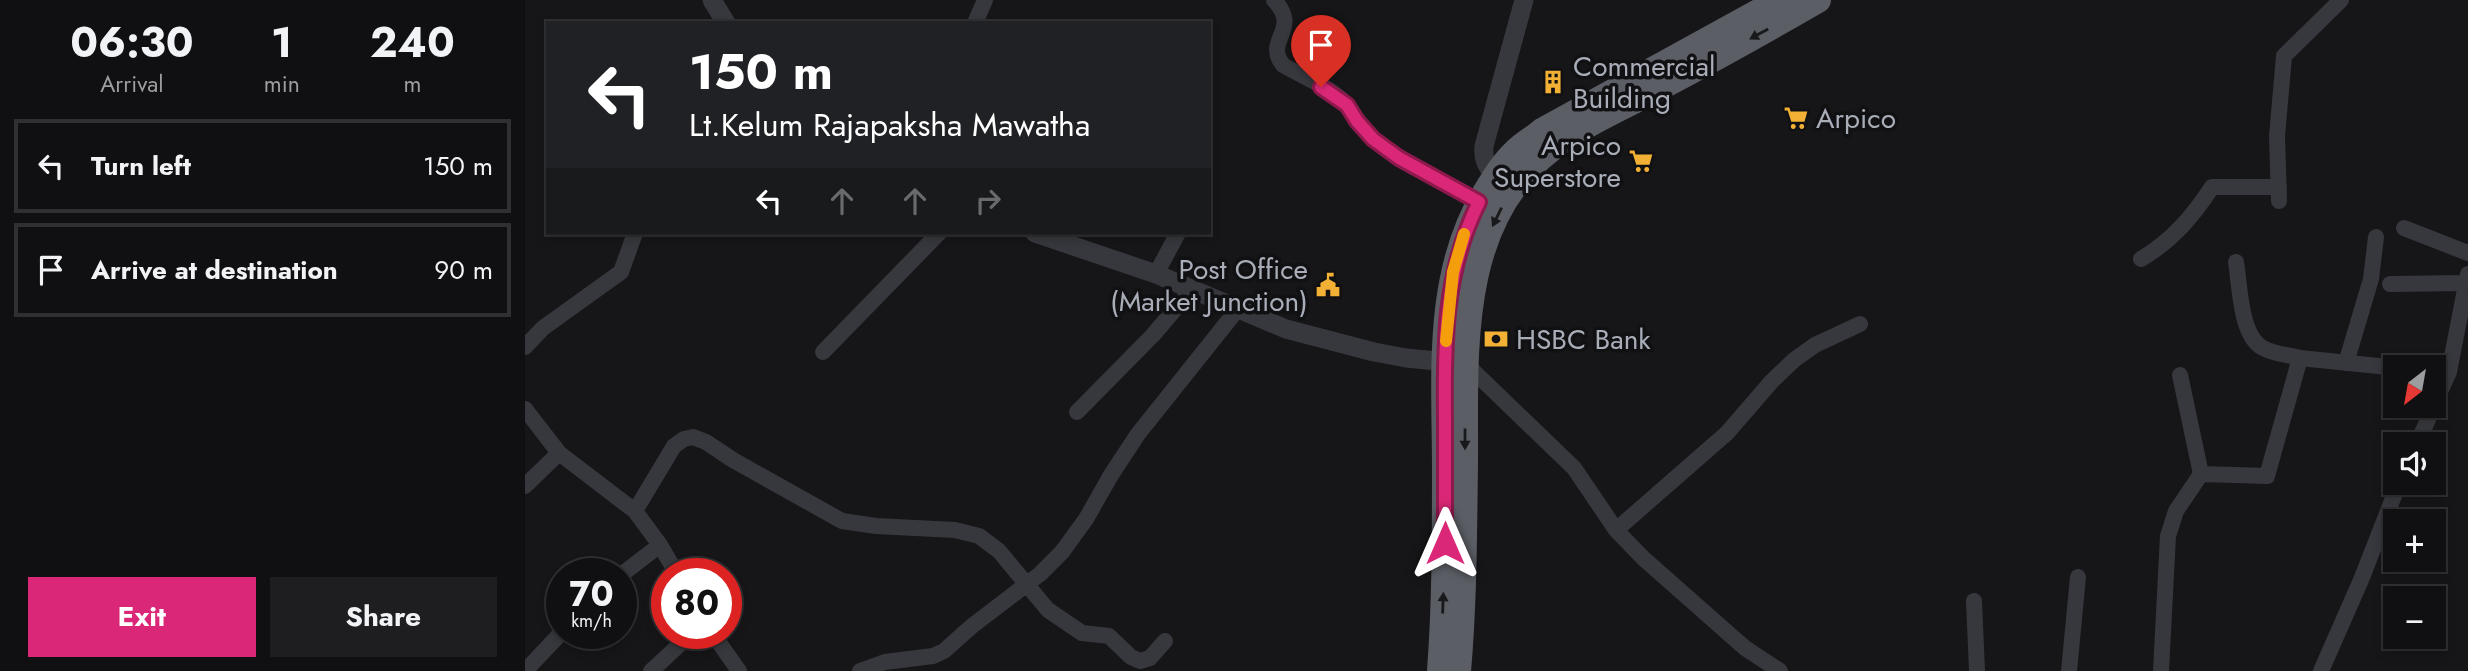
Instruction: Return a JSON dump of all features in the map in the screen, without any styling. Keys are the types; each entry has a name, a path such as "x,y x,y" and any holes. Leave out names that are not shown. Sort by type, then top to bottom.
{"highway":[{"path":"1440,671 1455,363 1474,277 1503,182 1517,150 1542,131 1780,0"},
{"path":"1458,671 1464,542 1453,272 1460,244 1479,202 1503,182 1593,123 1818,0"}],"street":[{"path":"712,0 724,21"},
{"path":"976,21 985,0"},
{"path":"1274,0 1286,18 1277,51 1277,58 1283,65 1337,96 1373,139 1399,158 1479,202"},
{"path":"1503,182 1485,162 1484,146 1524,0"},
{"path":"2141,259 2161,248 2196,213 2212,187 2279,194 2277,136 2284,57 2341,0"},
{"path":"2404,228 2468,253"},
{"path":"525,347 543,328 621,272 634,235"},
{"path":"823,352 937,235"},
{"path":"1156,274 1177,235"},
{"path":"1059,237 1156,274 1286,329 1406,358 1455,363 1574,468 1616,530 1643,558 1745,648 1774,670"},
{"path":"2346,363 2371,279 2376,237"},
{"path":"2237,262 2246,327 2254,342 2265,350 2300,358 2383,367"},
{"path":"2389,284 2467,279 2446,355"},
{"path":"1077,412 1153,335 1192,289"},
{"path":"860,671 885,662 933,656 944,651 1062,552 1086,519 1138,434 1237,310"},
{"path":"1616,530 1727,433 1794,360 1815,345 1860,324"},
{"path":"2201,474 2267,476 2300,358"},
{"path":"2161,671 2168,536 2176,511 2201,474 2180,375"},
{"path":"525,409 559,453 635,511 668,558"},
{"path":"635,511 674,446 693,437 842,521 876,526 955,530 979,536 999,551 1048,610 1060,620 1088,636 1109,636 1136,660 1144,661 1150,658 1165,641"},
{"path":"525,486 559,453"},
{"path":"2321,671 2394,495"},
{"path":"637,563 660,545"},
{"path":"2069,671 2078,577"},
{"path":"1974,601 1976,671"},
{"path":"525,671 546,649"},
{"path":"651,671 675,649"},
{"path":"724,649 739,671"}],"slow traffic":[{"path":"1446,341 1453,272 1464,234"}],"place":[{"name":"Commercial Building","path":"1553,82"},
{"name":"Arpico","path":"1796,118"},
{"name":"Arpico Superstore","path":"1641,161"},
{"name":"Post Office (Market Junction)","path":"1328,285"},
{"name":"HSBC Bank","path":"1496,339"}],"route":[{"path":"1321,87 1347,105 1373,139 1399,158 1479,202 1460,244 1449,299 1444,362 1445,543"}]}
